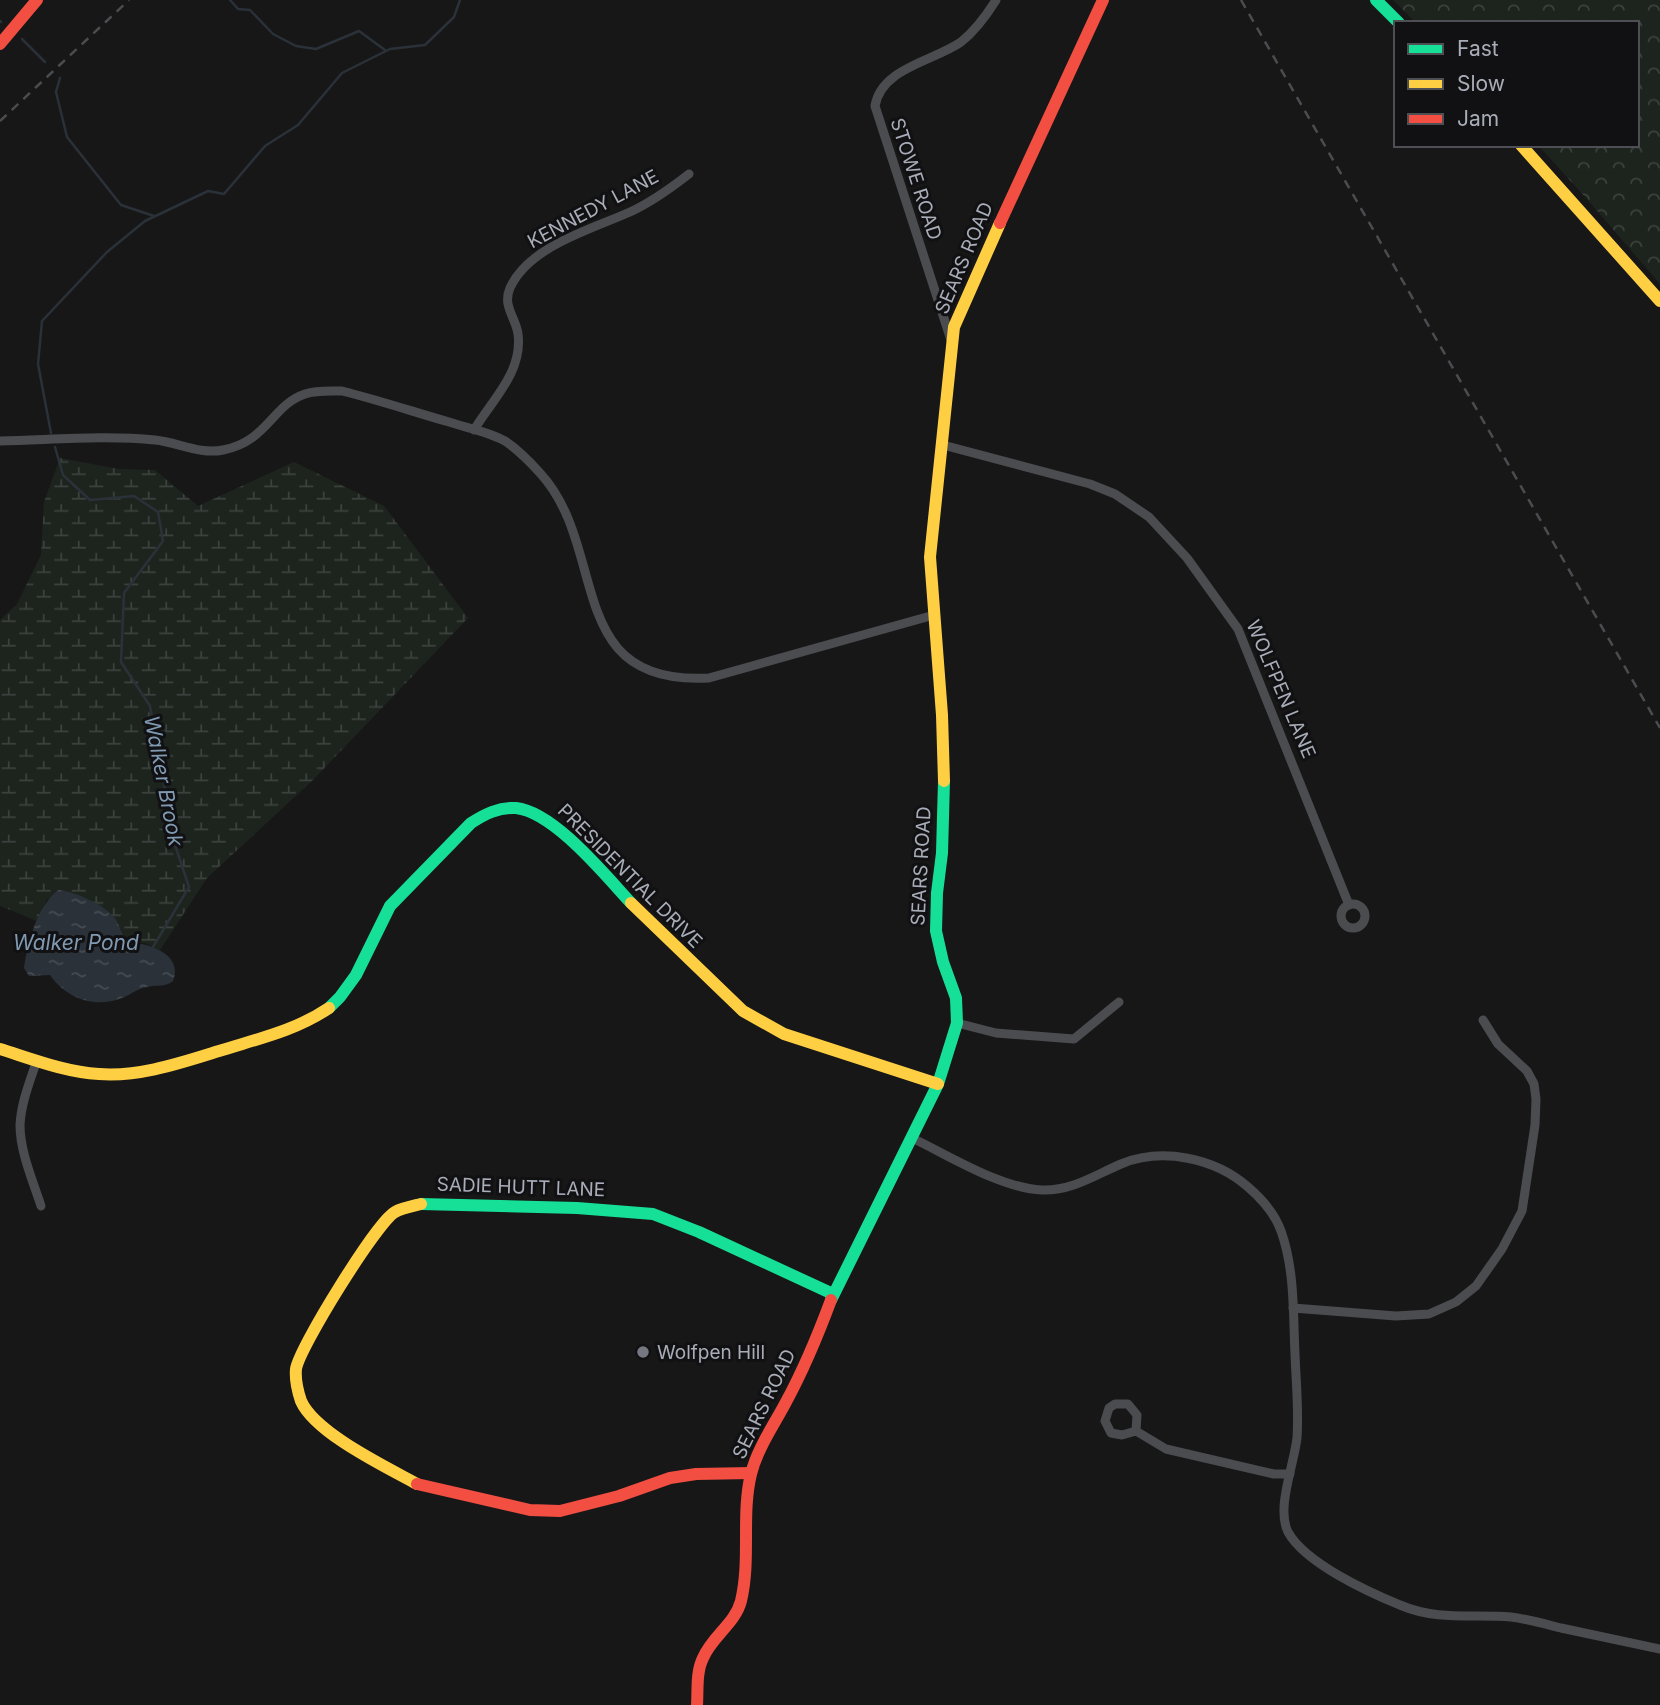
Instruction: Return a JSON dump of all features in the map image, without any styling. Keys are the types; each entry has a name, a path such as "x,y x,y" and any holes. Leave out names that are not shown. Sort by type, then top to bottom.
{"street":[{"path":"0,44 37,0"},
{"name":"STOWE ROAD","path":"952,342 876,106 877,98 884,86 911,68 958,44 974,31 996,0"},
{"name":"SEARS ROAD","path":"697,1705 702,1659 736,1615 741,1601 746,1568 747,1503 751,1473 766,1438 810,1355 833,1294 939,1084 957,1023 956,998 943,962 936,931 944,799 942,715 930,544 954,327 1103,0"},
{"path":"1376,0 1397,21"},
{"path":"1523,147 1660,301"},
{"name":"KENNEDY LANE","path":"474,430 512,374 518,336 507,297 510,286 522,271 554,246 585,229 649,202 689,174"},
{"path":"0,441 131,438 219,451 248,442 294,399 319,391 342,391 474,430 505,442 541,474 566,513 603,629 624,655 651,671 675,678 709,678 934,615"},
{"name":"WOLFPEN LANE","path":"943,445 1090,484 1139,508 1159,526 1232,618 1289,752 1349,905"},
{"name":"PRESIDENTIAL DRIVE","path":"0,1049 108,1075 130,1073 208,1054 301,1025 331,1006 347,989 388,909 464,828 485,813 513,807 532,810 556,826 743,1012 784,1034 939,1084"},
{"path":"957,1023 996,1033 1074,1038 1119,1002"},
{"path":"1293,1308 1396,1315 1429,1314 1456,1303 1476,1286 1502,1249 1522,1211 1535,1125 1536,1099 1534,1084 1527,1071 1498,1044 1483,1020"},
{"path":"37,1060 22,1109 20,1126 21,1141 41,1206"},
{"path":"912,1138 983,1172 1038,1190 1056,1190 1089,1180 1123,1163 1153,1157 1189,1159 1222,1168 1247,1186 1270,1209 1281,1230 1292,1286 1298,1408 1296,1441 1283,1518 1298,1545 1318,1562 1401,1606 1447,1617 1513,1617 1660,1649"},
{"name":"SADIE HUTT LANE","path":"751,1473 696,1474 670,1478 606,1500 560,1511 530,1510 420,1486 371,1460 321,1426 302,1403 296,1368 314,1329 377,1230 394,1212 423,1203 577,1208 653,1214 699,1231 833,1294"},
{"path":"1136,1431 1169,1449 1274,1474 1290,1474"}],"green space":[{"path":"1393,0 1660,0 1660,284 1540,147 1639,147 1639,21 1414,21"},
{"path":"60,458 118,469 155,470 198,506 294,462 384,506 468,618 313,780 207,878 160,950 145,943 128,942 114,918 92,903 47,899 37,921 0,906 0,620 17,604 41,555 44,502"}],"water":[{"name":"Walker Pond","path":"58,890 96,903 114,917 128,942 154,948 169,957 175,972 173,981 144,988 112,1001 91,1002 64,990 50,975 29,976 24,968 31,936 44,906"}],"waterway":[{"path":"230,0 238,9 250,10 273,34 296,46 316,49 359,31 385,50"},
{"name":"Walker Brook","path":"51,433 38,364 42,321 107,252 145,221 208,191 224,194 265,146 298,125 342,73 390,49 425,45 454,17 460,0"},
{"path":"22,39 45,62"},
{"path":"60,78 56,92 67,137 121,205 154,216"},
{"name":"Walker Brook","path":"55,447 63,475 90,500 134,496 158,512 163,541 124,593 121,662 150,706 175,845 189,887 153,947"}],"railway":[{"path":"0,121 129,0"},
{"path":"1241,0 1660,728"}],"traffic: fast":[{"path":"1376,0 1397,21"},
{"path":"831,1300 938,1084 957,1023 956,998 943,962 936,931 944,781"},
{"path":"329,1008 356,975 390,906 471,823 492,812 516,808 531,812 546,821 578,846 631,903"},
{"path":"421,1204 577,1208 653,1214 699,1232 833,1294"}],"traffic: slow":[{"path":"1523,147 1660,301"},
{"path":"944,781 942,715 930,557 954,327 1000,223"},
{"path":"631,903 743,1011 784,1034 938,1084"},
{"path":"0,1049 74,1071 99,1074 130,1073 175,1064 276,1034 329,1008"},
{"path":"417,1484 370,1459 321,1425 301,1401 296,1369 310,1337 372,1238 395,1212 421,1204"}],"traffic: jam":[{"path":"0,44 37,0"},
{"path":"1000,223 1103,0"},
{"path":"697,1705 698,1675 703,1658 734,1617 741,1601 751,1474 762,1446 805,1364 831,1300"},
{"path":"417,1484 530,1510 560,1511 619,1496 670,1478 696,1474 751,1473"}],"place":[{"name":"Wolfpen Hill","path":"643,1352"}]}
